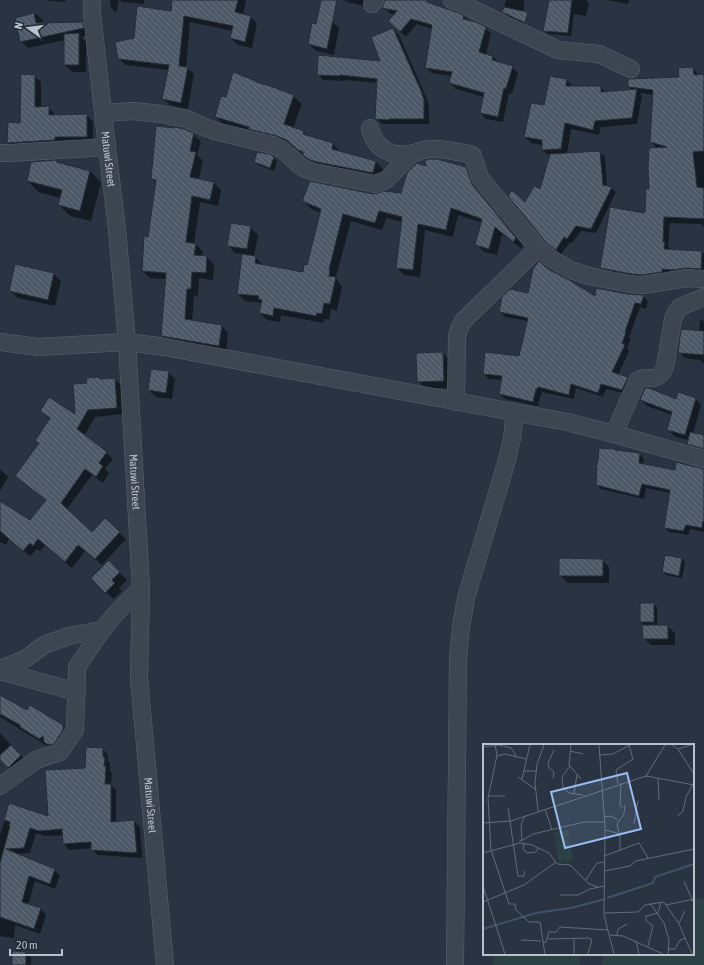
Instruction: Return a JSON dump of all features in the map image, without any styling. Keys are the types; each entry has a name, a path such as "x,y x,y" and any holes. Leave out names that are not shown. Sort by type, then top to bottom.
{"street":[{"name":"Matuwi Street","path":"92,0 92,14 117,229 127,342 141,588 139,678 165,965"},
{"path":"452,0 558,50 600,54 631,69"},
{"path":"103,113 133,110 187,120 204,127 272,145 283,150 304,169 375,184 386,180 414,153 422,149 433,148 470,154 473,156 480,178 538,248 553,260 571,270 589,276 642,285 687,278 704,279"},
{"path":"370,128 375,142 383,150 397,154 414,153"},
{"path":"0,152 9,153 107,147"},
{"path":"456,402 457,338 463,321 538,248"},
{"path":"614,434 637,381 644,378 657,378 663,372 676,312 680,307 704,297"},
{"path":"0,342 38,347 127,342 165,347 567,422 704,459"},
{"path":"455,965 458,659 461,627 466,598 507,460 516,412"},
{"path":"0,786 36,760 60,752 75,730 77,667 102,630 118,611 141,588"},
{"path":"0,668 25,659 44,645 70,636 102,630"},
{"path":"0,671 77,692"}],"green space":[{"path":"694,898 704,899 704,965 602,965 603,955 694,955"},
{"path":"494,955 581,955 580,965 493,965"}],"building":[{"path":"172,0 238,0 235,12 251,16 245,42 230,38 233,26 184,16 179,66 188,67 181,103 162,99 169,65 118,59 115,42 134,38 137,6 171,11"},
{"path":"321,0 337,0 327,49 308,44 312,23 316,24"},
{"path":"385,0 427,0 427,2 459,13 464,16 463,19 476,22 486,27 479,52 493,56 492,60 513,66 506,89 504,88 498,117 480,113 484,93 449,83 452,72 425,68 432,25 411,19 400,32 388,21 397,11 382,8"},
{"path":"549,0 572,0 568,33 543,31"},
{"path":"504,7 528,12 525,23 502,12"},
{"path":"34,13 36,23 83,22 84,28 20,42 15,18"},
{"path":"393,28 422,93 424,100 424,119 375,119 377,79 340,75 317,75 318,55 380,61 371,37"},
{"path":"79,33 79,65 64,65 64,34"},
{"path":"693,67 694,75 704,74 704,151 693,152 697,187 704,188 704,219 664,217 663,242 665,242 664,249 702,251 701,269 662,269 662,272 642,275 600,268 610,207 645,212 646,188 649,189 649,148 667,147 650,142 653,90 628,87 628,79 679,77 678,68"},
{"path":"233,72 256,82 294,95 284,124 304,131 303,134 333,143 332,149 376,161 373,173 310,160 303,155 303,152 298,150 288,141 277,136 248,129 249,127 215,117 221,96 226,97"},
{"path":"21,74 35,75 35,107 49,106 49,115 87,114 87,137 55,137 55,140 7,143 8,122 20,123"},
{"path":"550,76 567,79 566,86 601,86 601,92 637,89 632,118 595,121 593,130 565,123 561,149 542,150 542,140 524,137 531,103 544,105"},
{"path":"156,126 175,127 194,133 190,151 196,152 190,177 214,182 210,200 192,196 186,242 196,244 194,255 207,256 206,273 192,272 191,289 187,289 185,319 222,325 219,346 161,336 166,273 142,271 144,236 148,237 156,180 151,179"},
{"path":"600,151 603,185 612,187 591,229 576,226 567,239 564,237 556,250 545,241 508,196 512,190 525,202 534,186 540,189 550,154"},
{"path":"257,152 270,154 274,157 270,168 254,162"},
{"path":"437,159 466,167 472,184 516,238 513,242 495,227 489,249 475,245 482,219 451,208 446,230 418,224 413,270 396,268 402,217 379,211 375,223 343,214 329,270 329,276 336,277 330,304 324,303 322,314 317,313 316,316 274,308 273,316 259,313 262,300 258,299 259,296 237,294 242,254 256,256 255,263 303,272 304,264 307,265 321,209 302,201 310,181 373,194 384,191 401,193 407,173 417,163 426,166 425,160"},
{"path":"56,160 57,162 90,171 80,211 58,205 62,190 27,181 31,162"},
{"path":"231,223 251,226 247,249 227,246"},
{"path":"539,261 548,269 595,296 596,288 628,294 644,295 641,304 635,303 622,343 625,345 612,372 628,377 622,390 601,384 598,393 571,384 569,395 538,387 536,389 533,402 499,394 502,376 483,374 485,352 519,356 528,318 499,312 502,297 510,289 528,293 533,269"},
{"path":"15,264 54,273 48,300 9,291"},
{"path":"681,329 704,331 704,355 678,353"},
{"path":"443,352 444,381 417,382 416,353"},
{"path":"151,369 169,371 166,393 148,390"},
{"path":"100,377 100,379 115,378 117,408 88,410 77,429 107,452 99,463 103,466 96,477 85,469 61,503 92,532 105,518 120,532 95,559 78,545 65,562 38,539 33,546 30,543 23,551 0,531 0,501 30,520 46,500 15,476 39,443 35,441 50,418 40,411 49,397 75,414 73,384 87,383 86,378"},
{"path":"645,388 649,388 676,399 678,392 696,398 685,435 667,430 672,412 640,400"},
{"path":"690,432 704,435 704,449 687,444"},
{"path":"599,448 640,453 639,463 675,470 676,462 704,469 704,522 703,521 702,528 686,525 683,531 664,528 670,490 642,484 639,496 596,485"},
{"path":"665,555 682,558 679,576 662,572"},
{"path":"559,558 603,559 603,576 559,576"},
{"path":"109,560 120,572 112,580 115,583 105,593 91,578"},
{"path":"640,603 654,603 654,622 640,622"},
{"path":"642,625 668,625 668,639 643,639"},
{"path":"0,695 27,710 30,705 63,725 63,730 54,744 49,745 44,742 43,736 39,739 20,727 20,725 0,714"},
{"path":"11,745 21,755 8,768 0,760 0,755"},
{"path":"86,747 103,748 103,757 105,757 104,766 106,766 105,784 111,784 111,822 134,820 137,853 91,850 91,842 63,844 62,829 39,831 30,828 24,848 6,849 55,869 50,884 29,876 22,902 41,908 34,929 0,917 0,863 10,826 10,822 4,820 9,803 48,816 45,770 85,768"},
{"path":"12,951 26,952 26,965 12,965"}]}
